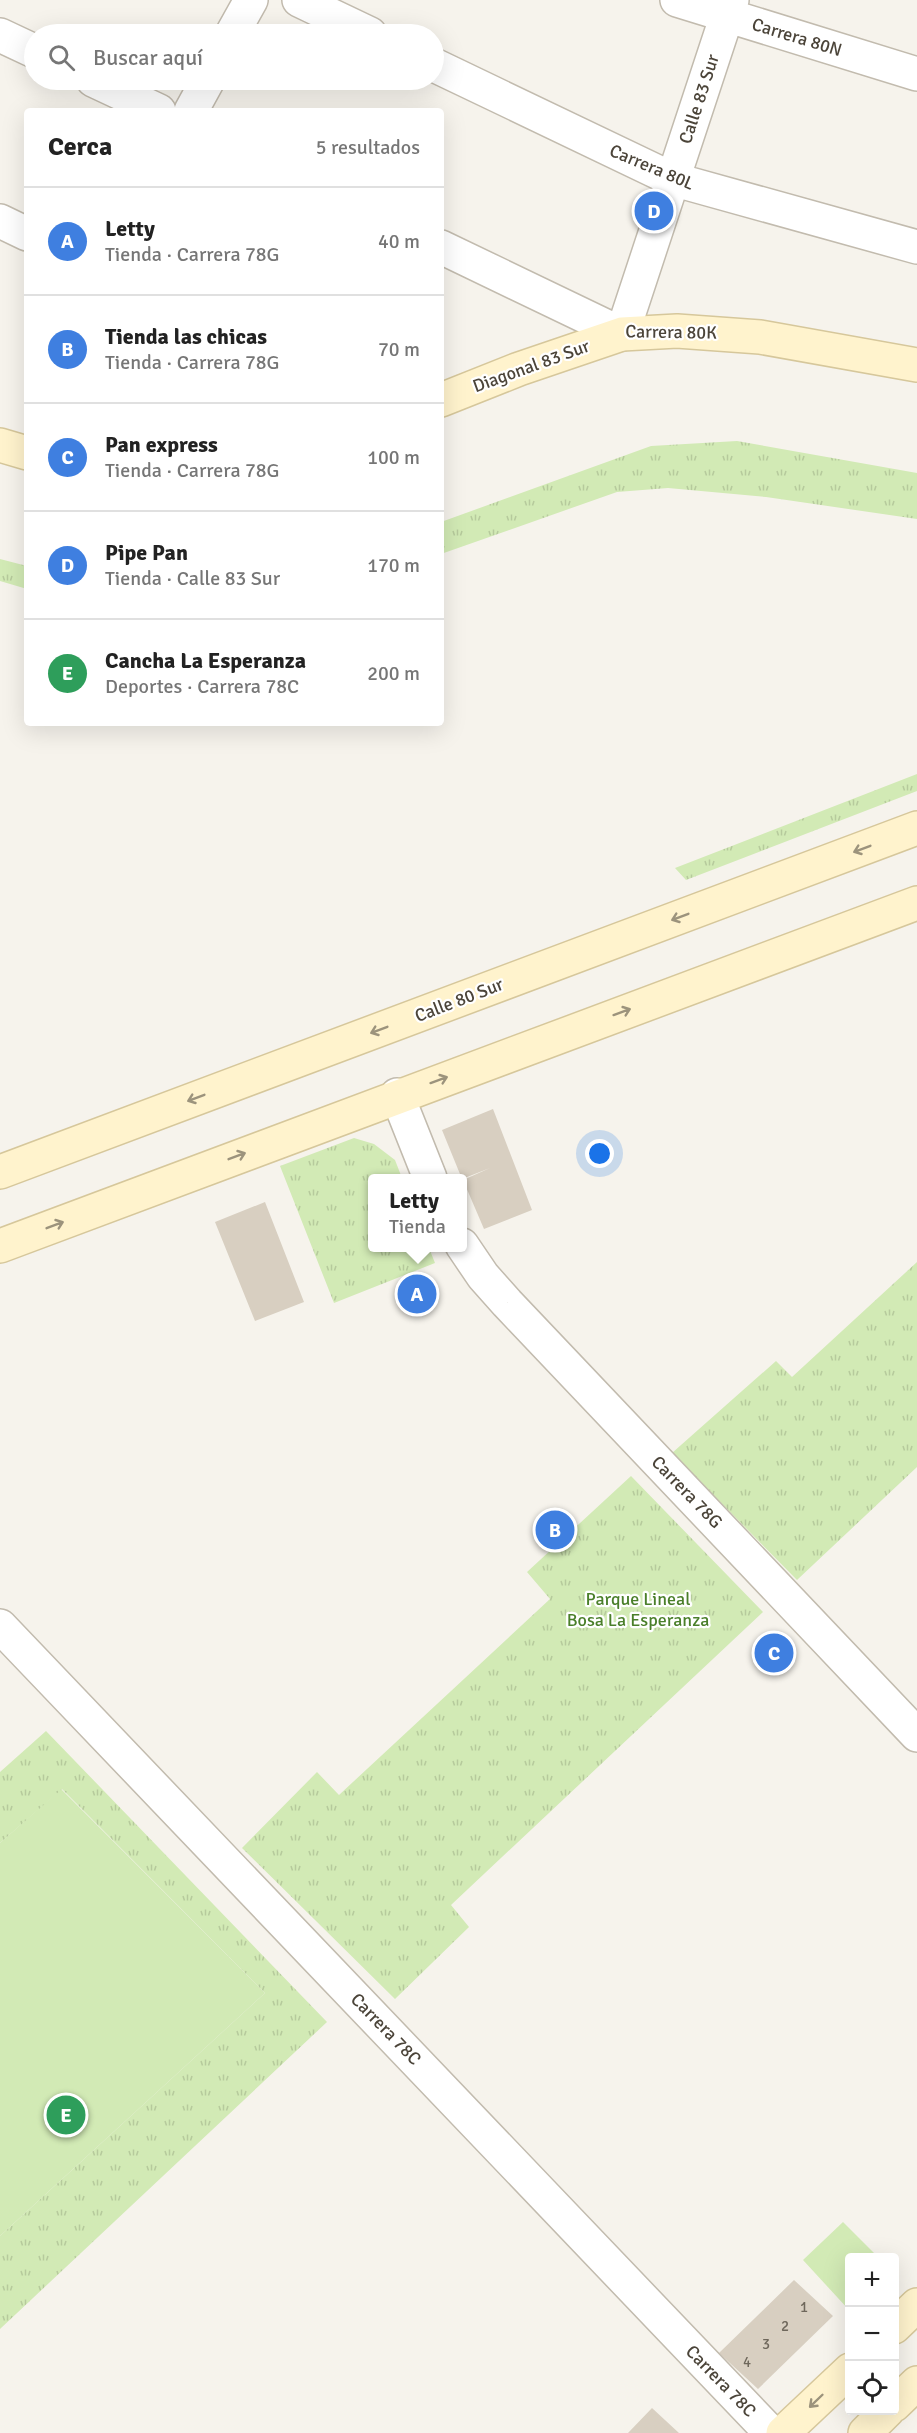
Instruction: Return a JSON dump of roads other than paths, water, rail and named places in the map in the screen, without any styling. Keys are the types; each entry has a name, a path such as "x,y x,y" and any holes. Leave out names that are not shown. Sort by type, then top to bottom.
{"street":[{"path":"238,24 251,0"},
{"path":"299,0 349,24"},
{"name":"Carrera 80N","path":"677,0 730,8 917,74"},
{"name":"Calle 83 Sur","path":"622,334 730,8"},
{"path":"0,35 24,46"},
{"name":"Carrera 80L","path":"444,70 672,179 917,247"},
{"path":"114,90 153,108"},
{"path":"193,108 203,90"},
{"path":"0,221 24,233"},
{"name":"Carrera 80K","path":"444,248 622,334 677,331 760,337 917,365"},
{"name":"Diagonal 83 Sur","path":"444,399 528,365 622,334"},
{"name":"Calle 80 Sur","path":"0,1172 917,828"},
{"path":"0,1246 397,1095 917,903"},
{"path":"397,1095 428,1174"},
{"name":"Carrera 78G","path":"467,1252 483,1276 507,1303 917,1735"},
{"name":"Carrera 78C","path":"0,1626 771,2433"},
{"path":"899,2322 917,2305"},
{"path":"783,2433 845,2374"},
{"path":"884,2420 917,2383"}],"place":[{"name":"Pipe Pan","path":"654,211"},
{"name":"Letty","path":"417,1294"},
{"name":"Tienda las chicas","path":"555,1530"},
{"name":"Pan express","path":"774,1653"},
{"name":"Cancha La Esperanza","path":"66,2115"}],"park label":[{"name":"Parque Lineal Bosa La Esperanza","path":"638,1609"}]}
